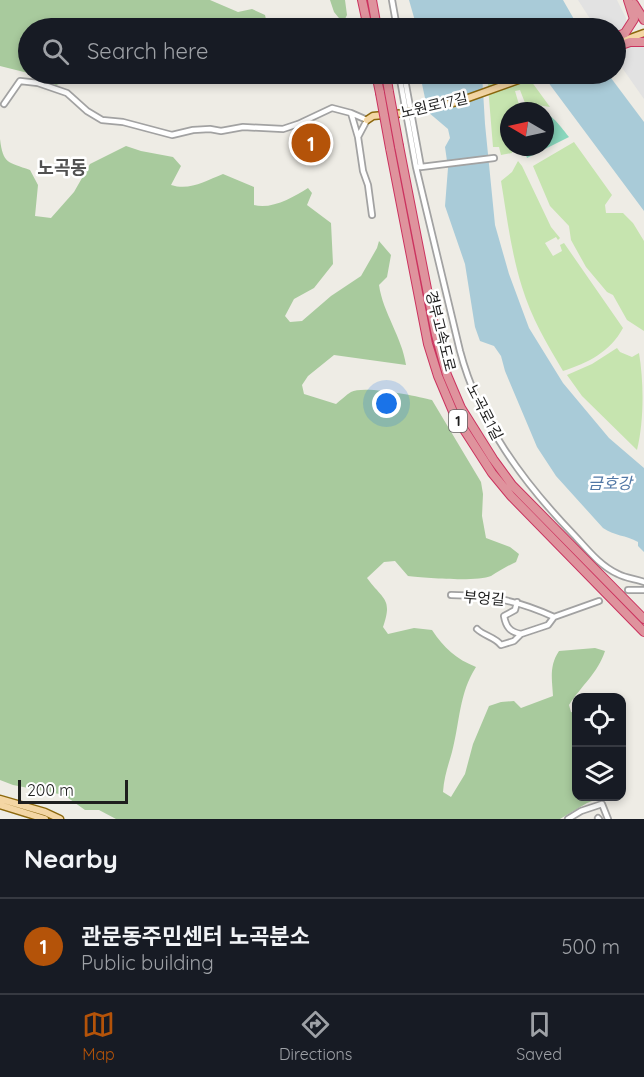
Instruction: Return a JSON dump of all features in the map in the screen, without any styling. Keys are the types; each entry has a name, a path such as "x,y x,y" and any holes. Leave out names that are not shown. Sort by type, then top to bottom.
{"highway":[{"path":"362,0 366,18"},
{"path":"372,0 375,18"},
{"path":"626,32 634,19 629,0"},
{"path":"629,0 644,20"},
{"path":"626,43 644,42"},
{"name":"경부고속도로","path":"378,84 436,335 447,375 461,408 493,459 512,484 644,619"},
{"name":"경부고속도로","path":"388,84 394,147 426,336 438,376 454,414 501,484 644,632"}],"main road":[{"path":"626,40 644,33"},
{"name":"노원로17길","path":"367,120 373,116 405,113 457,102 507,84"},
{"path":"0,799 45,812 60,819"},
{"path":"0,806 45,819"}],"street":[{"path":"392,0 395,18"},
{"path":"4,104 18,84"},
{"path":"41,84 67,93 87,111 102,120 123,122 172,135 193,130 210,129 221,132 243,127 283,129 332,108 367,120 358,136"},
{"name":"노곡로1길","path":"403,84 405,113 466,376 489,425 529,486 592,555 620,576 644,582"},
{"path":"404,84 419,167 494,158"},
{"path":"351,113 358,136 372,215"},
{"path":"628,590 644,590"},
{"name":"부엉길","path":"451,596 480,596 517,602 554,617"},
{"name":"부엉길","path":"517,602 515,610 504,616 506,627 520,634 548,625 554,617 599,601"},
{"name":"부엉길","path":"477,629 501,645 514,641 520,634"},
{"path":"568,819 581,811 602,804 608,819"}],"green space":[{"path":"0,0 210,0 238,12 252,9 265,15 266,18 18,18 18,70 0,66"},
{"path":"330,0 345,0 346,18 339,18"},
{"path":"488,84 533,84 546,102 525,102 520,90 515,91 518,102 500,102 500,151 499,147 493,147"},
{"path":"554,119 557,122 569,137 554,144"},
{"path":"0,139 5,158 30,170 38,185 35,216 51,218 74,192 90,164 126,146 173,157 181,166 171,185 191,186 223,174 254,187 254,205 275,204 308,188 312,193 307,205 331,223 333,264 314,288 294,299 285,316 290,322 302,321 331,296 361,276 379,241 391,255 387,277 379,285 381,295 401,345 406,365 334,355 308,376 302,385 304,394 336,404 351,392 358,390 391,392 432,400 481,482 482,516 486,538 510,547 519,554 516,562 484,578 451,579 408,576 395,561 384,562 367,578 387,605 383,627 388,634 414,628 432,630 451,652 476,667 463,697 443,792 451,797 465,774 473,744 489,706 514,701 521,708 553,696 552,667 559,651 595,648 605,651 602,659 578,693 572,693 572,701 569,705 572,712 572,801 592,801 560,819 116,819 99,810 85,810 64,795 13,785 0,780"},
{"path":"574,142 612,195 605,205 606,213 623,213 633,223 644,241 644,331 627,320 613,295 607,292 586,267 571,240 569,226 550,206 533,166 554,156 554,154"},
{"path":"518,161 551,227 560,238 558,240 556,237 545,243 553,256 562,251 560,245 564,243 623,328 605,350 563,371 530,309 515,261 501,181 512,172"},
{"path":"617,348 620,352 632,357 639,353 642,402 637,450 582,396 567,375 592,364"}],"shaded area":[{"path":"578,0 617,0 626,18 590,18"},
{"path":"642,46 644,48 644,99 626,73 626,49"}],"water":[{"path":"409,0 563,0 573,18 414,18"},
{"name":"금호강","path":"422,84 483,84 495,225 509,274 529,328 563,383 609,438 644,468 644,552 638,546 638,542 603,528 556,476 537,447 501,356 494,346 480,341 475,327 465,264 445,206 448,168 445,147 450,138 448,129 428,112"},
{"path":"549,84 616,84 644,122 644,211"}],"place":[{"name":"관문동주민센터 노곡분소","path":"311,143"}],"district":[{"name":"노곡동","path":"62,167"}]}
